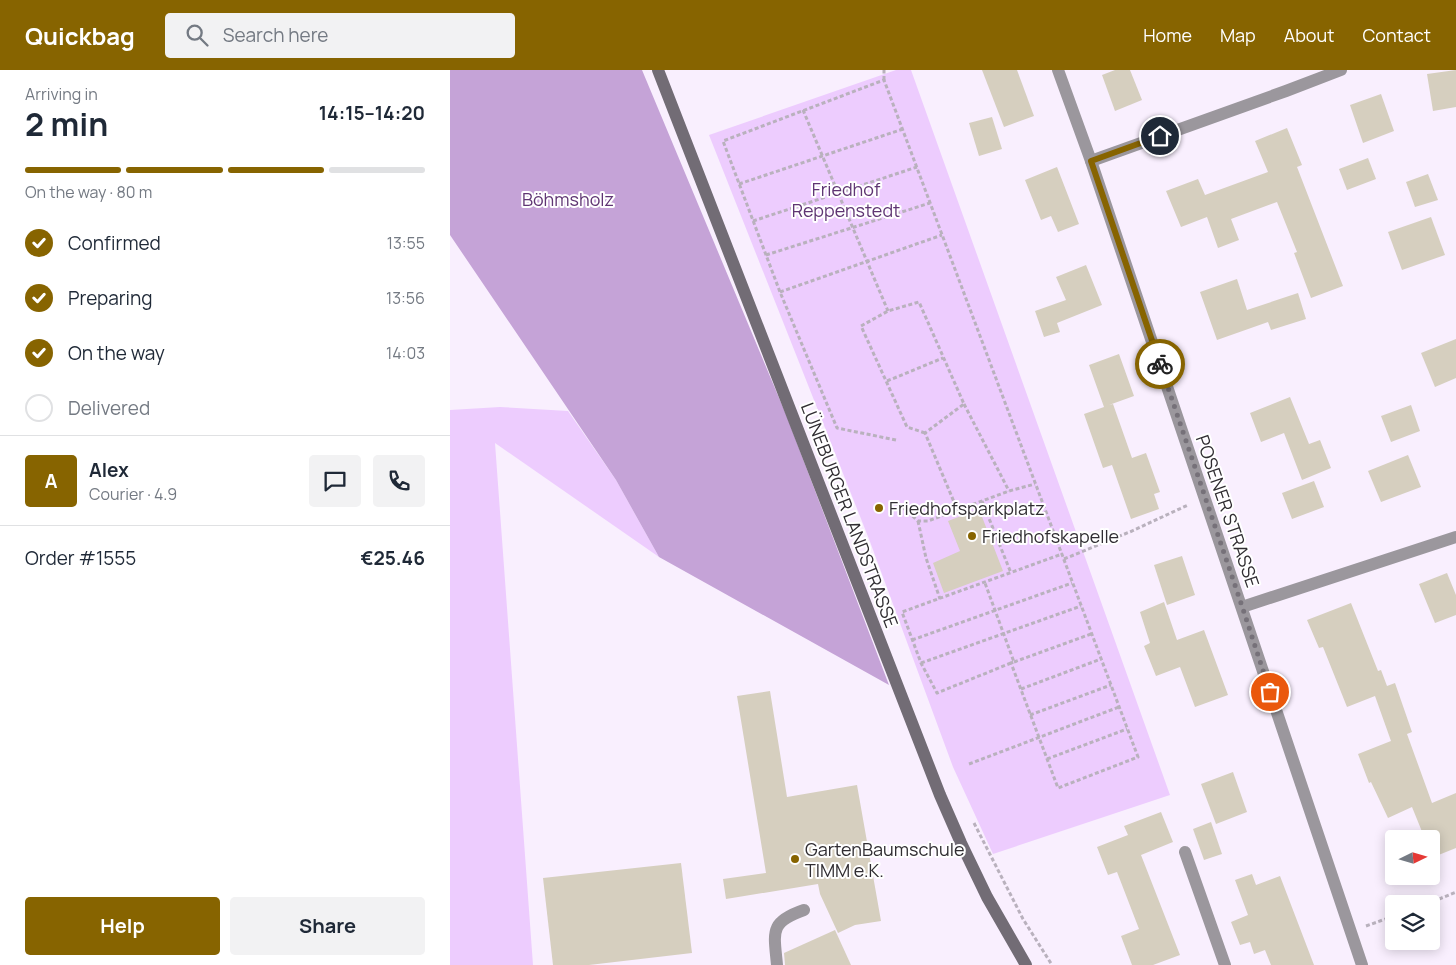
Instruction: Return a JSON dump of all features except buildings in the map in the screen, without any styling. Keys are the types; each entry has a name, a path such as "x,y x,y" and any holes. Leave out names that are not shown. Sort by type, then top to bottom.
{"main road":[{"name":"LÜNEBURGER LANDSTRASSE","path":"658,70 940,795 987,897 1026,965"}],"street":[{"name":"POSENER STRASSE","path":"1058,70 1091,161 1362,965"},
{"path":"1091,161 1341,70"},
{"path":"1242,606 1456,537"},
{"path":"1184,852 1225,965"},
{"path":"777,965 776,928 781,920 804,910"}],"path":[{"path":"884,70 884,80 1138,758 1058,788 1030,715 1004,634 985,583"},
{"path":"884,80 723,140 780,292 837,428 896,440"},
{"path":"803,110 888,311"},
{"path":"739,184 903,129"},
{"path":"753,221 917,167"},
{"path":"766,255 930,203"},
{"path":"780,292 942,235"},
{"path":"957,509 925,434 908,427 861,326 888,311 919,302 964,404 1010,491"},
{"path":"887,381 944,358"},
{"path":"925,434 964,404"},
{"path":"918,521 928,521 957,509 1035,484"},
{"path":"1063,559 1132,531 1205,497"},
{"path":"982,501 1011,573"},
{"path":"898,503 918,521 926,558 940,599"},
{"path":"1062,554 902,612 912,640 921,663 937,693 1013,662 1091,634"},
{"path":"912,640 1072,583"},
{"path":"921,663 1081,606"},
{"path":"1021,689 1101,659"},
{"path":"1030,715 1110,685"},
{"path":"969,764 1119,707"},
{"path":"1047,759 1127,730"},
{"path":"1440,899 1456,892"},
{"path":"1351,932 1385,919"}],"green space":[{"name":"Böhmsholz","path":"450,70 642,70 787,417 889,685 659,557 616,480 450,235"},
{"name":"Friedhof Reppenstedt","path":"896,70 911,70 1170,795 993,854 953,767 869,539 709,135"},
{"path":"500,407 568,411 616,480 659,557 495,443 533,965 450,965 450,410"}],"way so far":[{"path":"1160,364 1270,692"}],"place":[{"name":"Friedhofsparkplatz","path":"879,508"},
{"name":"Friedhofskapelle","path":"972,536"},
{"name":"GartenBaumschule TIMM e.K.","path":"795,859"}],"route":[{"path":"1160,136 1091,161 1160,364"}]}
